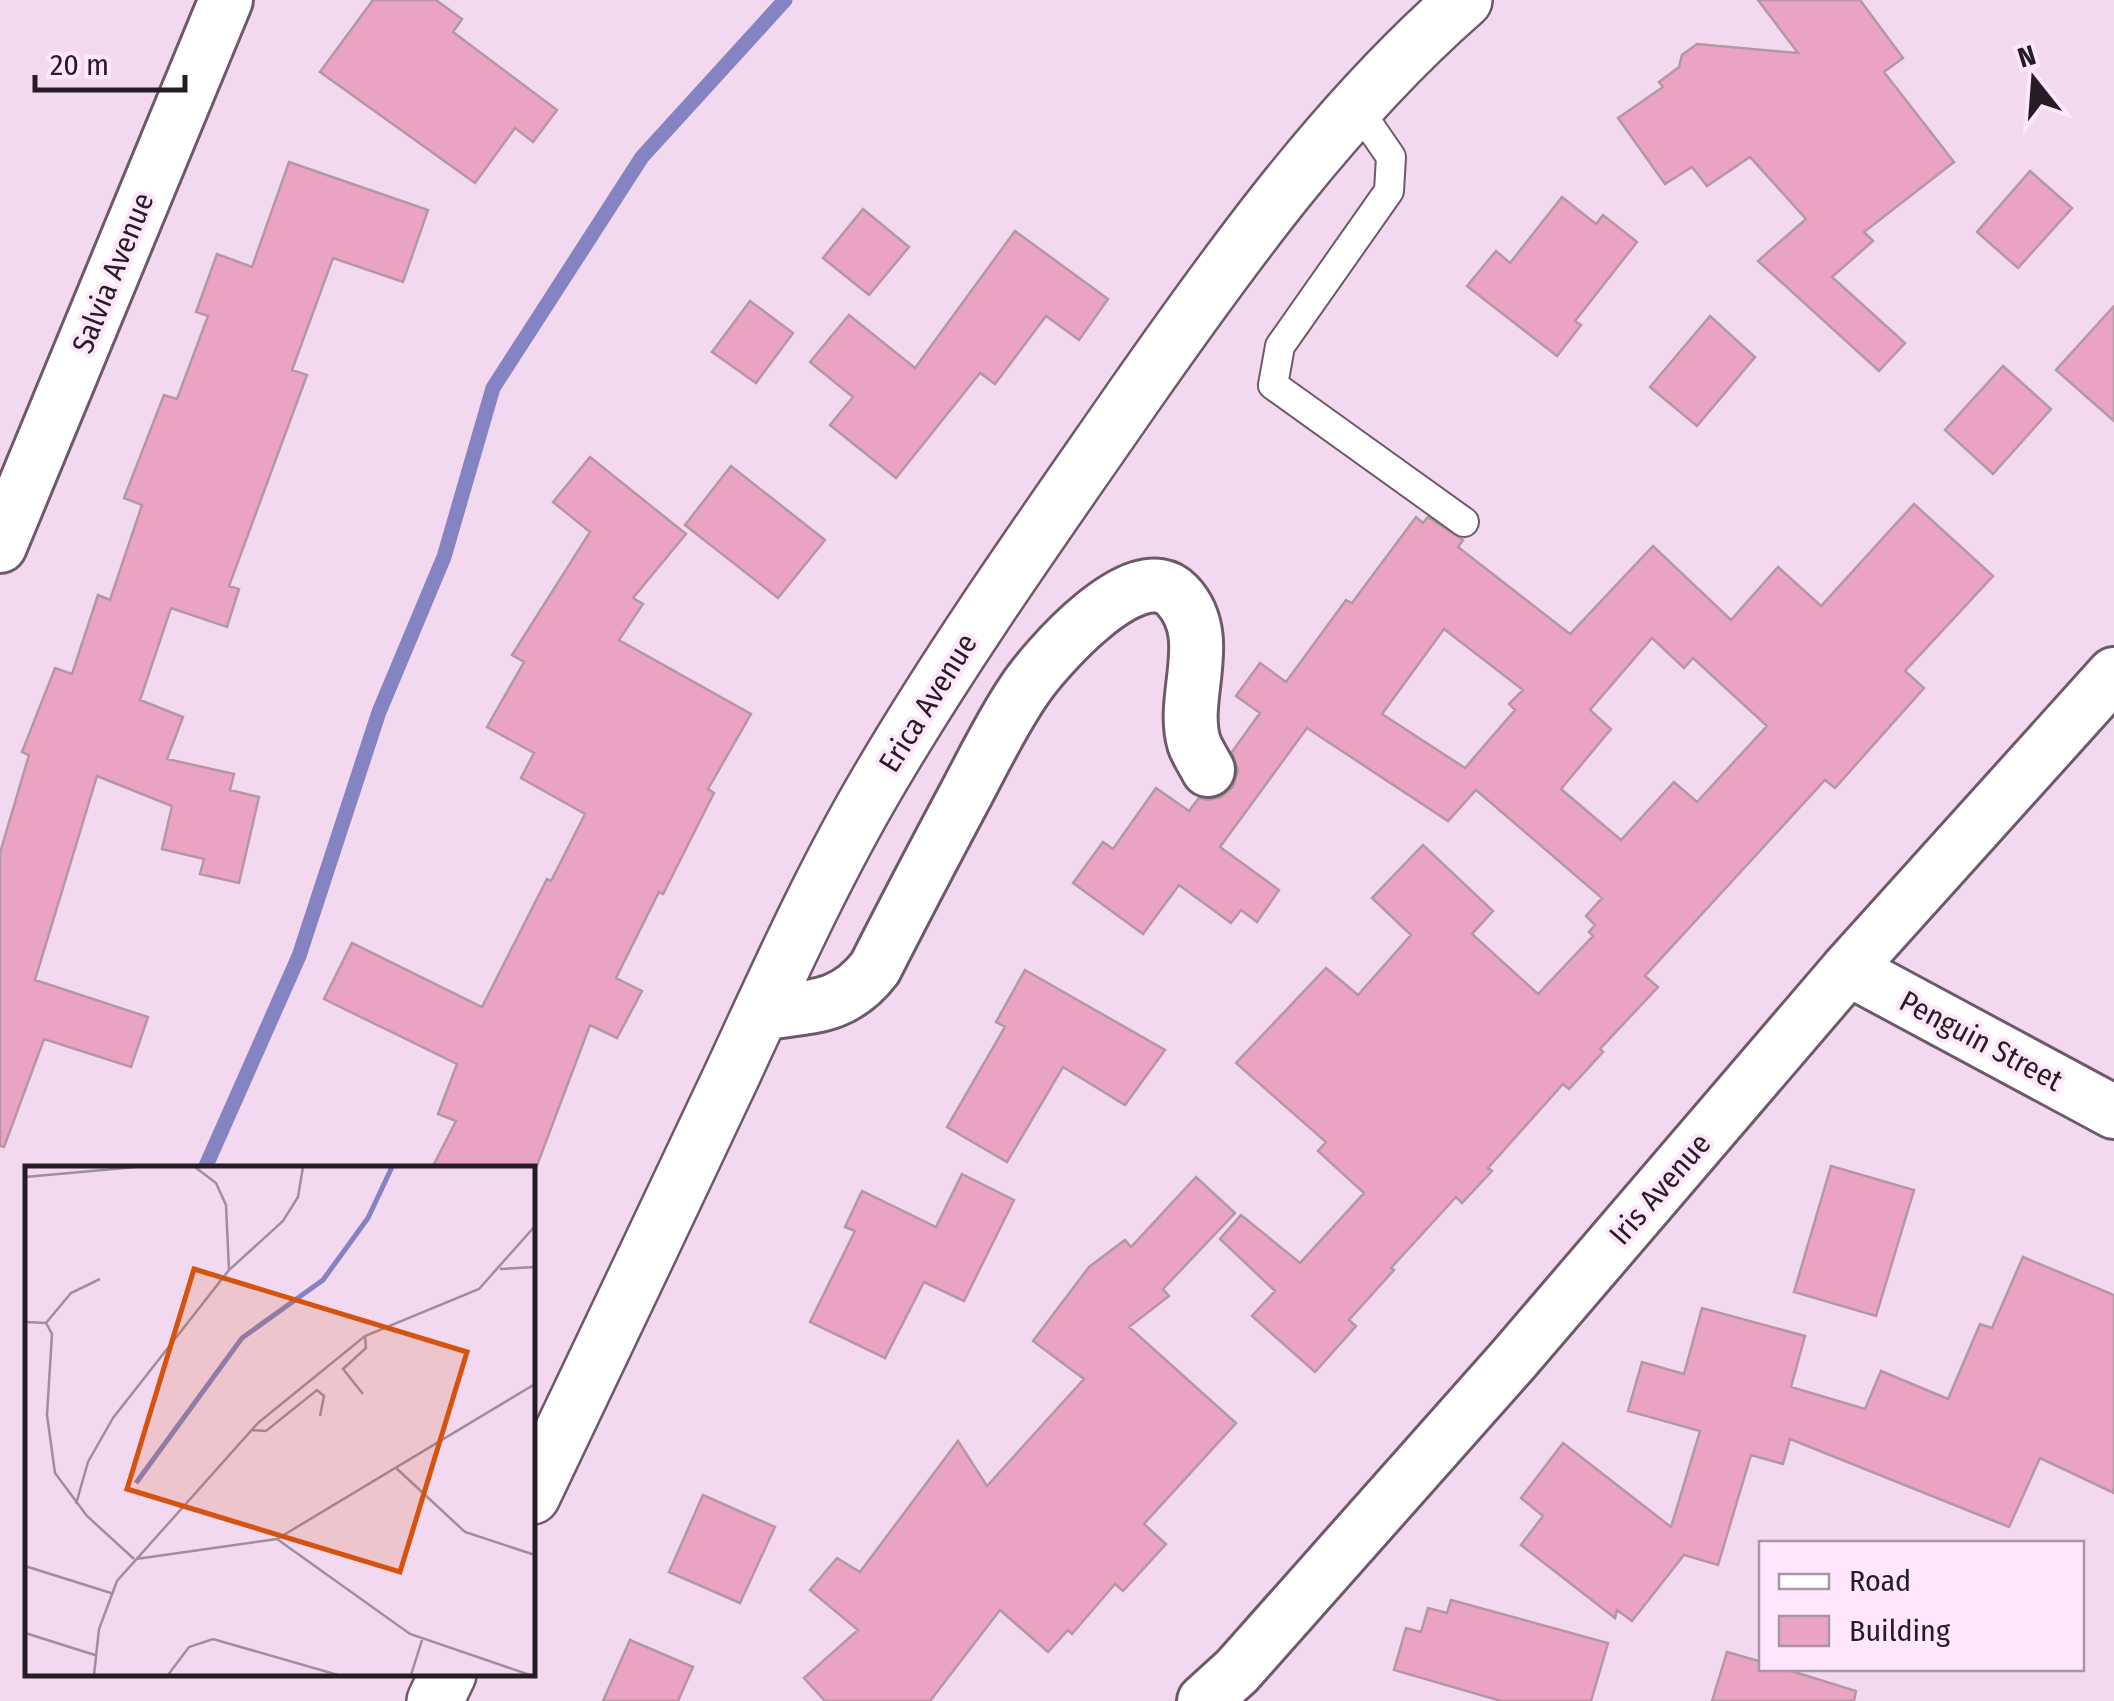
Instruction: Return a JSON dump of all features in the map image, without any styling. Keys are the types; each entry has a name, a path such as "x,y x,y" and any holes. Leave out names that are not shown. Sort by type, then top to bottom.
{"street":[{"name":"Salvia Avenue","path":"0,546 226,0"},
{"name":"Erica Avenue","path":"535,1490 760,1014 877,784 998,591 1168,348 1356,106 1418,40 1464,0"},
{"path":"760,1014 824,1004 858,989 875,968 1024,689 1108,603 1132,590 1164,587 1178,595 1193,623 1197,652 1191,714 1194,743 1208,770"},
{"name":"Iris Avenue","path":"1204,1701 1237,1672 1848,969 2114,674"},
{"name":"Penguin Street","path":"1848,969 2114,1112"},
{"path":"435,1701 447,1676"}],"lane":[{"path":"1356,106 1392,157 1389,191 1280,346 1273,385 1464,522"}],"building":[{"path":"373,0 436,0 462,19 453,32 557,110 533,142 515,128 475,183 320,72"},
{"path":"1758,0 1860,0 1903,58 1884,72 1954,162 1864,232 1873,241 1832,277 1905,343 1879,371 1758,261 1806,219 1750,157 1707,186 1692,167 1665,184 1618,118 1663,87 1659,82 1679,67 1682,55 1697,44 1798,53"},
{"path":"289,162 428,210 403,282 333,258 292,370 307,375 229,586 239,589 227,627 171,608 140,700 183,717 167,759 234,774 230,790 259,797 239,883 200,874 204,859 162,849 172,806 97,776 35,980 148,1017 131,1067 44,1039 4,1147 0,1146 0,853 29,755 22,752 55,668 72,674 98,595 110,600 142,505 124,498 164,395 177,399 208,316 196,312 217,254 252,267"},
{"path":"2030,171 2072,208 2018,268 1977,232"},
{"path":"1562,197 1596,224 1603,215 1637,242 1575,321 1581,325 1557,356 1467,286 1496,251 1510,263"},
{"path":"863,209 909,247 869,295 823,258"},
{"path":"1015,231 1108,299 1079,340 1046,316 995,384 980,373 896,478 830,425 853,397 810,362 849,315 915,368"},
{"path":"750,301 793,333 756,383 712,352"},
{"path":"2114,306 2114,421 2056,370"},
{"path":"1710,316 1755,357 1697,426 1650,387"},
{"path":"2003,366 2051,409 1993,474 1945,430"},
{"path":"590,457 686,534 633,598 643,604 619,640 751,714 708,789 714,793 616,978 642,991 617,1038 590,1025 536,1168 433,1166 456,1121 438,1114 457,1064 324,999 352,943 482,1007 585,814 521,778 534,753 487,727 524,662 512,655 590,532 553,502"},
{"path":"731,466 825,540 778,598 685,525"},
{"path":"1914,504 1993,576 1905,671 1924,688 1835,788 1825,780 1645,976 1658,987 1569,1089 1563,1084 1462,1203 1456,1197 1391,1268 1394,1270 1349,1320 1356,1326 1315,1372 1252,1316 1275,1291 1220,1239 1241,1215 1300,1263 1364,1193 1318,1151 1326,1142 1236,1063 1326,968 1358,995 1411,935 1372,898 1423,845 1493,911 1472,934 1538,994 1593,936 1589,932 1595,925 1586,916 1602,898 1476,790 1448,821 1307,728 1220,847 1279,890 1257,922 1241,910 1231,923 1179,885 1143,934 1073,883 1103,842 1113,849 1156,788 1189,811 1199,798 1221,797 1233,787 1238,770 1232,752 1260,713 1236,696 1260,663 1286,682 1346,600 1352,603 1416,517 1423,523 1428,517 1463,540 1458,547 1570,634 1653,546 1731,620 1778,567 1821,606","holes":["1444,629 1523,690 1509,704 1515,710 1465,768 1382,714","1652,638 1684,668 1693,658 1767,726 1697,802 1674,782 1621,840 1561,789 1611,729 1590,710"]},
{"path":"1025,970 1165,1050 1125,1105 1063,1067 1007,1162 947,1127 1005,1027 996,1022"},
{"path":"1831,1166 1914,1190 1876,1316 1794,1292"},
{"path":"962,1174 1014,1200 964,1301 924,1282 885,1358 810,1322 855,1231 845,1227 862,1191 936,1227"},
{"path":"1196,1177 1235,1213 1163,1289 1169,1296 1129,1327 1236,1423 1144,1524 1166,1544 1123,1591 1115,1584 1072,1634 1068,1630 1048,1652 1000,1610 930,1701 825,1701 804,1678 858,1630 810,1590 837,1558 860,1572 958,1441 987,1486 1084,1379 1033,1341 1089,1267 1125,1240 1131,1247"},
{"path":"2023,1257 2114,1295 2114,1493 2040,1458 2009,1527 1790,1439 1783,1464 1751,1455 1718,1565 1684,1555 1632,1621 1617,1610 1615,1618 1521,1545 1543,1516 1521,1498 1563,1443 1671,1527 1700,1431 1628,1411 1642,1362 1684,1374 1702,1308 1805,1336 1791,1387 1865,1409 1881,1371 1948,1399 1980,1324 1992,1328"},
{"path":"703,1495 775,1527 740,1603 669,1572"},
{"path":"1451,1600 1608,1643 1591,1701 1501,1701 1394,1670 1406,1628 1421,1632 1428,1608 1447,1613"},
{"path":"630,1640 693,1667 678,1701 603,1701"},
{"path":"1727,1652 1759,1661 1759,1671 1792,1671 1856,1691 1854,1701 1712,1701"}],"waterway":[{"path":"206,1166 299,956 379,712 444,557 493,388 642,157 785,0"}]}
